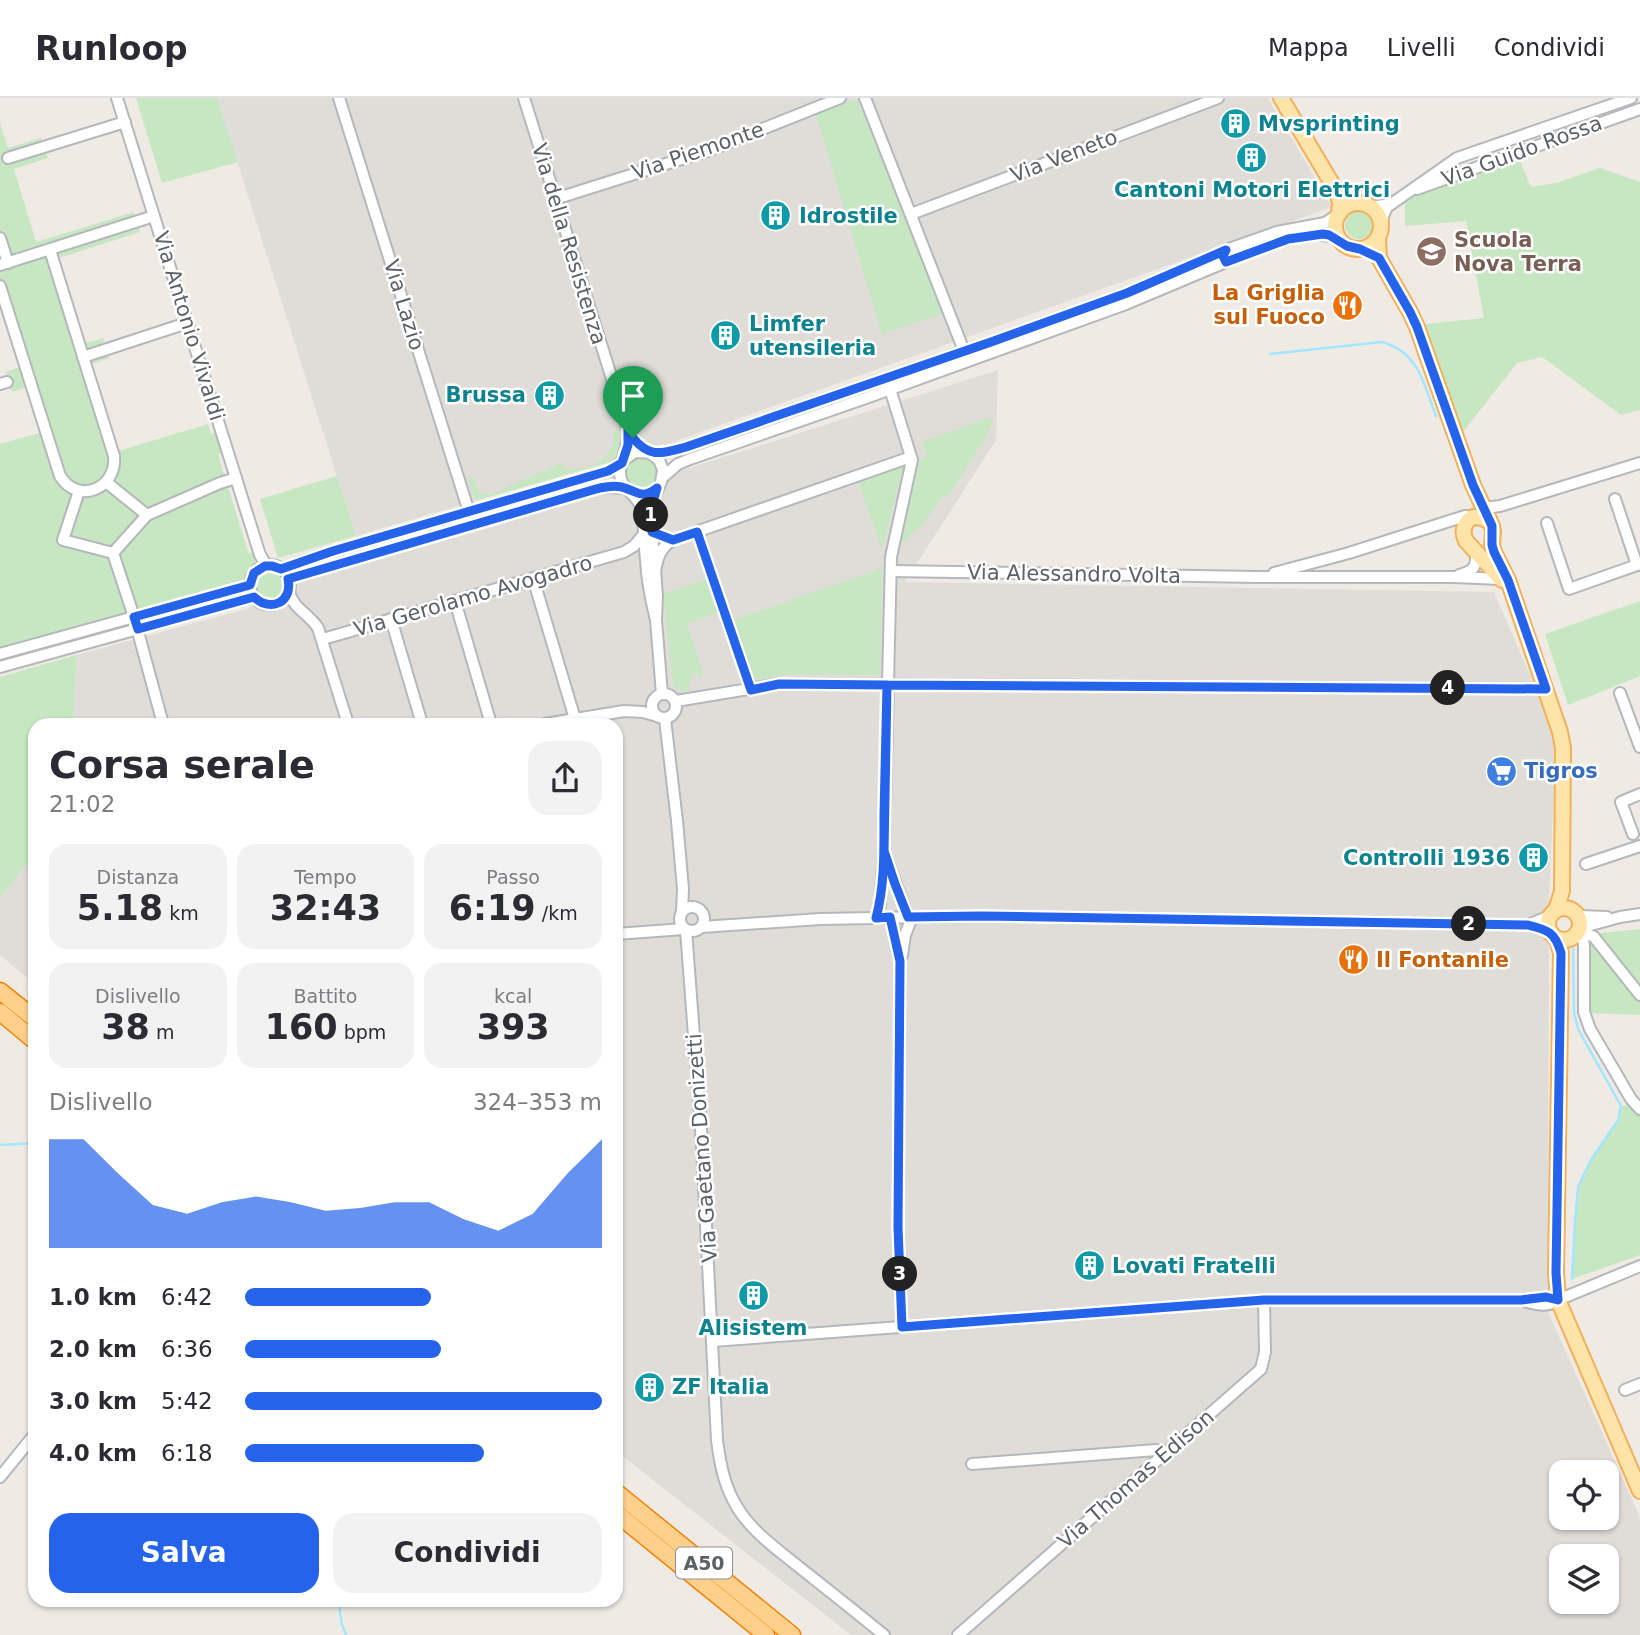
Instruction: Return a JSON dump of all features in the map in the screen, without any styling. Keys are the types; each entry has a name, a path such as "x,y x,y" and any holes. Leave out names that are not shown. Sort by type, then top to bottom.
{"highway":[{"path":"0,991 28,1013"},
{"path":"0,1012 28,1035"},
{"name":"A50","path":"623,1498 792,1635"},
{"name":"A50","path":"623,1519 766,1635"}],"main road":[{"path":"1281,98 1337,192 1340,203 1335,229 1340,241 1379,258"},
{"path":"1337,192 1377,212 1380,231 1379,258 1417,327 1473,485 1481,517 1493,532 1494,552 1508,580 1560,732 1563,748 1562,891 1566,928 1556,1273 1558,1300 1640,1489"},
{"path":"1339,214 1348,205 1365,205"},
{"path":"1360,249 1369,246 1380,231"},
{"path":"1481,517 1465,524 1464,528 1471,544 1511,592"},
{"path":"1471,544 1481,547 1492,538"}],"street":[{"name":"Via Antonio Vivaldi","path":"117,98 263,567"},
{"name":"Via Lazio","path":"339,98 468,512"},
{"name":"Via della Resistenza","path":"524,98 628,430 628,445 622,463"},
{"name":"Via Piemonte","path":"555,199 710,150 840,98"},
{"path":"865,98 964,351"},
{"name":"Via Veneto","path":"911,214 1218,98"},
{"name":"Via Guido Rossa","path":"1380,231 1384,212 1393,203 1457,158 1631,98"},
{"name":"Via Guido Rossa","path":"1405,193 1640,108"},
{"path":"8,158 125,122"},
{"name":"Via Guido Rossa","path":"1365,205 1382,206 1393,203"},
{"path":"300,610 277,604 264,604 254,597 250,585 254,573 263,567 281,569 333,551 608,471 635,452 661,453 686,447 1127,293 1226,250 1277,232 1325,223 1339,214"},
{"path":"0,238 4,264 154,216"},
{"path":"656,620 646,563 648,533 657,488 663,477 678,464 1126,304 1288,239 1323,234 1340,241"},
{"path":"0,286 64,483 79,491 96,489 106,482 113,471 114,456 50,250"},
{"path":"1226,250 1223,256 1226,262"},
{"path":"83,357 187,323"},
{"path":"876,918 880,904 884,851 891,557 912,460 890,389"},
{"name":"Via della Resistenza","path":"628,430 649,453"},
{"path":"649,453 659,460 663,477"},
{"path":"655,572 661,551 673,540 911,457"},
{"path":"622,463 620,478 640,507 655,572 658,696 651,707 661,717 677,821 683,889 680,924 695,927"},
{"name":"Via Alessandro Volta","path":"1257,577 1349,553 1465,516 1481,517 1500,506 1640,463"},
{"path":"113,553 147,515 236,478"},
{"path":"106,482 147,515"},
{"path":"288,579 596,489 606,487 646,494 657,488"},
{"path":"79,491 64,540 113,553"},
{"path":"1547,523 1569,589 1638,564 1615,499"},
{"path":"1441,523 1458,529 1471,544 1477,559 1474,569 1454,577"},
{"path":"697,532 751,690"},
{"path":"648,533 673,540"},
{"name":"Via Gerolamo Avogadro","path":"323,639 624,552 648,533"},
{"path":"624,552 641,557 646,563"},
{"path":"113,553 138,629 161,718"},
{"path":"281,569 288,579 290,598 312,619 323,639 346,718"},
{"name":"Via Alessandro Volta","path":"891,571 1501,579"},
{"path":"533,578 575,718"},
{"path":"0,654 250,585"},
{"path":"277,604 289,592"},
{"path":"0,667 254,597"},
{"path":"455,601 489,718"},
{"path":"391,620 420,718"},
{"path":"676,701 779,684 1546,689"},
{"path":"1620,693 1640,747"},
{"path":"581,718 624,711 647,704 658,696 672,696 676,701 673,715 661,717 624,711"},
{"path":"1633,834 1621,802 1640,794"},
{"path":"1586,864 1640,846"},
{"path":"884,851 910,917 900,961 898,1227 902,1327"},
{"path":"683,889 695,907 701,911 695,927"},
{"path":"663,930 688,907 695,907"},
{"path":"1566,928 1640,914"},
{"path":"623,933 820,919 981,916 1528,925 1566,928 1594,937 1640,995"},
{"path":"890,917 900,961"},
{"name":"Via Gaetano Donizetti","path":"695,927 689,956 717,1440 721,1467 735,1505 746,1521 768,1542 884,1635"},
{"path":"1566,928 1583,951 1584,1012 1590,1029 1631,1099 1640,1109"},
{"path":"713,1341 1264,1300 1521,1300 1545,1305 1640,1266"},
{"name":"Via Thomas Edison","path":"958,1635 1261,1369 1265,1352 1264,1300"},
{"path":"1625,1390 1640,1384"},
{"path":"0,1477 28,1443"},
{"path":"972,1464 1156,1450 1166,1453"}],"shaded area":[{"path":"217,98 1268,98 1332,207 667,444 356,536"},
{"path":"998,370 996,440 905,582 1494,592 1556,741 1549,901 1548,1312 1614,1460 1549,1460 1549,1530 1619,1530 1619,1470 1640,1517 1640,1635 851,1635 623,1456 623,718 73,718 77,655 246,609 302,582 686,469"},
{"path":"28,863 28,978 0,955 0,897"}],"green space":[{"path":"136,98 217,98 238,162 162,183"},
{"path":"854,100 859,102 942,314 882,334 816,115"},
{"path":"0,123 8,148 41,138 48,158 14,169 36,242 134,212 140,232 56,259 82,344 103,338 109,358 89,365 115,452 208,424 211,434 217,432 223,453 218,455 249,554 254,552 255,560 244,581 0,648 0,444 43,432 29,386 12,392 6,372 23,366 0,292"},
{"path":"1518,156 1531,187 1556,183 1600,168 1640,182 1640,410 1621,415 1542,357 1517,363 1463,432 1441,379 1425,324 1484,318 1466,221 1405,226 1405,202 1421,192"},
{"path":"1359,211 1369,215 1373,225 1369,235 1359,239 1349,235 1345,225 1349,215"},
{"path":"985,419 994,419 949,495 943,496 923,524 898,546 920,461 927,456 922,442"},
{"path":"619,428 620,449 607,463 475,499 467,479 473,477 479,492 489,495 561,463 569,470 594,465 606,456 613,442 613,433"},
{"path":"641,456 652,461 657,472 652,483 641,488 630,483 625,472 630,461"},
{"path":"903,466 882,550 858,481"},
{"path":"337,476 356,536 278,558 260,499"},
{"path":"882,565 880,674 790,674 752,680 731,621 877,570"},
{"path":"270,572 279,576 283,585 279,594 270,598 261,594 257,585 261,576"},
{"path":"707,579 719,612 687,624 704,676 699,678 697,673 691,674 693,680 688,682 691,691 677,690 673,684 663,594"},
{"path":"1640,601 1640,676 1568,705 1545,634"},
{"path":"77,655 73,718 28,718 28,863 0,897 0,677"},
{"path":"1640,929 1640,1015 1590,1013 1589,940 1599,933"},
{"path":"1631,1105 1640,1115 1640,1255 1572,1279 1578,1187 1591,1160 1618,1120 1621,1106"}],"waterway":[{"path":"1270,354 1382,342 1404,353 1412,362 1436,416"},
{"path":"1572,1279 1578,1187 1591,1160 1618,1120 1621,1106 1578,1029 1574,1013 1573,949"},
{"path":"0,1145 28,1143"},
{"path":"339,1607 346,1635"}],"place":[{"name":"Mvsprinting","path":"1235,124"},
{"name":"Cantoni Motori Elettrici","path":"1252,158"},
{"name":"Idrostile","path":"776,216"},
{"name":"Scuola Nova Terra","path":"1431,252"},
{"name":"La Griglia sul Fuoco","path":"1348,305"},
{"name":"Limfer utensileria","path":"726,336"},
{"name":"Brussa","path":"549,395"},
{"name":"Tigros","path":"1501,771"},
{"name":"Controlli 1936","path":"1533,858"},
{"name":"Il Fontanile","path":"1353,960"},
{"name":"Lovati Fratelli","path":"1089,1266"},
{"name":"Alisistem","path":"753,1296"},
{"name":"ZF Italia","path":"649,1387"}],"route":[{"path":"633,438 628,430 628,445 622,463 608,471 333,551 281,569 262,567 254,573 250,585 134,617 138,629 254,597 264,604 277,604 289,592 288,579 596,489 618,487 646,494 657,488 652,505 652,532 673,540 697,532 751,690 779,684 887,685 884,851 908,917 1528,925 1549,931 1557,939 1561,953 1556,1273 1558,1300 1546,1297 1521,1300 1264,1300 902,1327 898,1227 900,961 890,917 876,918 880,904 884,851 885,768 887,685 1546,689 1508,580 1494,552 1492,526 1473,485 1417,327 1379,258 1323,234 1288,239 1226,262 1223,256 1226,250 1127,293 686,447 649,453 633,438"}]}
